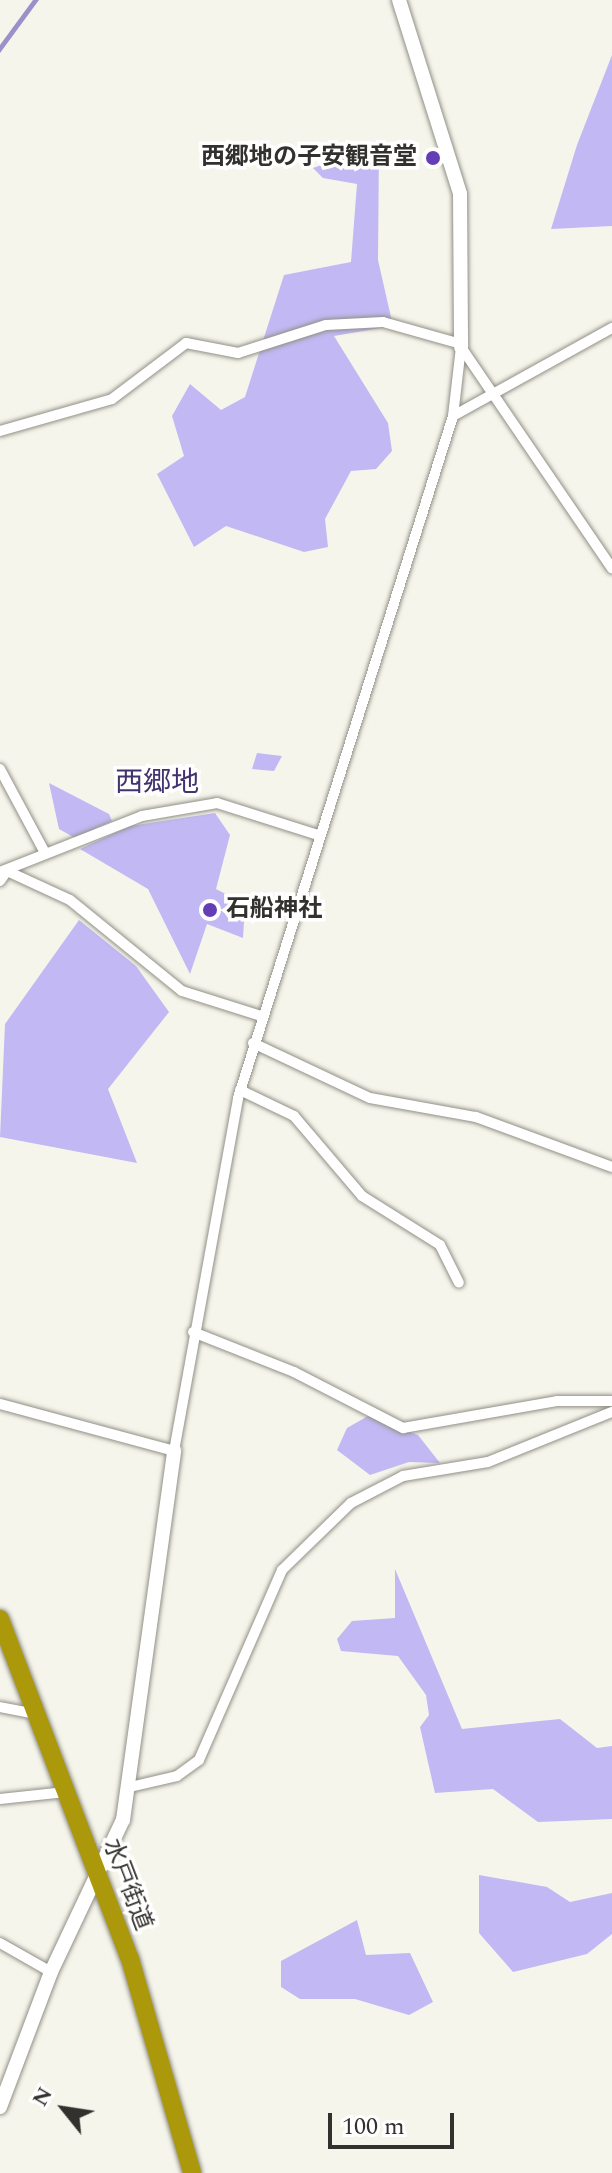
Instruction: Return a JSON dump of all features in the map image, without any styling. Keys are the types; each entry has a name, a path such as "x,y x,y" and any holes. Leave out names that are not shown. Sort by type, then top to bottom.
{"highway":[{"name":"水戸街道","path":"0,1619 97,1872 192,2173"}],"street":[{"path":"0,2107 51,1972 97,1872 130,1787 174,1451 193,1332 240,1090 318,835 453,416 461,346 460,194 436,97 399,0"},
{"path":"0,431 112,399 186,343 238,353 326,325 383,322 461,346 612,568"},
{"path":"453,416 495,397 612,328"},
{"path":"0,769 45,853"},
{"path":"0,881 4,871 158,811 227,802 318,835"},
{"path":"4,871 70,900 182,991 261,1016"},
{"path":"253,1043 370,1098 476,1117 612,1167"},
{"path":"240,1090 294,1116 362,1196 440,1245 459,1283"},
{"path":"193,1332 294,1372 403,1428 557,1401 612,1401"},
{"path":"0,1404 174,1451"},
{"path":"130,1787 177,1776 199,1760 282,1570 351,1503 403,1476 488,1462 612,1412"},
{"path":"0,1707 36,1714"},
{"path":"0,1799 66,1792"},
{"path":"0,1943 51,1972"}],"shaded area":[{"path":"33,0 39,0 0,53 0,45"},
{"path":"612,55 612,226 551,229 577,145"},
{"path":"379,145 378,260 393,326 334,336 388,423 392,451 376,469 351,471 325,519 328,547 304,552 226,526 194,547 157,474 184,456 172,416 190,384 221,410 245,397 284,275 351,262 357,184 323,178 313,168"},
{"path":"257,753 282,756 274,771 252,769"},
{"path":"49,783 109,814 112,821 75,838 59,829"},
{"path":"215,813 230,835 216,889 245,904 243,938 207,924 190,974 148,889 80,849 130,826"},
{"path":"79,920 136,966 169,1012 108,1089 137,1163 0,1137 5,1024"},
{"path":"368,1416 418,1435 440,1463 409,1462 370,1475 337,1450 347,1428"},
{"path":"395,1569 462,1729 560,1719 597,1748 612,1746 612,1819 538,1822 493,1789 435,1793 420,1727 429,1715 426,1695 398,1656 341,1651 337,1639 352,1621 395,1618"},
{"path":"479,1875 547,1887 570,1902 612,1893 612,1934 587,1954 513,1972 479,1933"},
{"path":"357,1920 366,1955 410,1953 433,2002 409,2015 355,1999 300,1999 281,1987 281,1961"}],"place":[{"name":"西郷地の子安観音堂","path":"433,158"},
{"name":"石船神社","path":"210,910"}],"district":[{"name":"西郷地","path":"157,783"}]}
